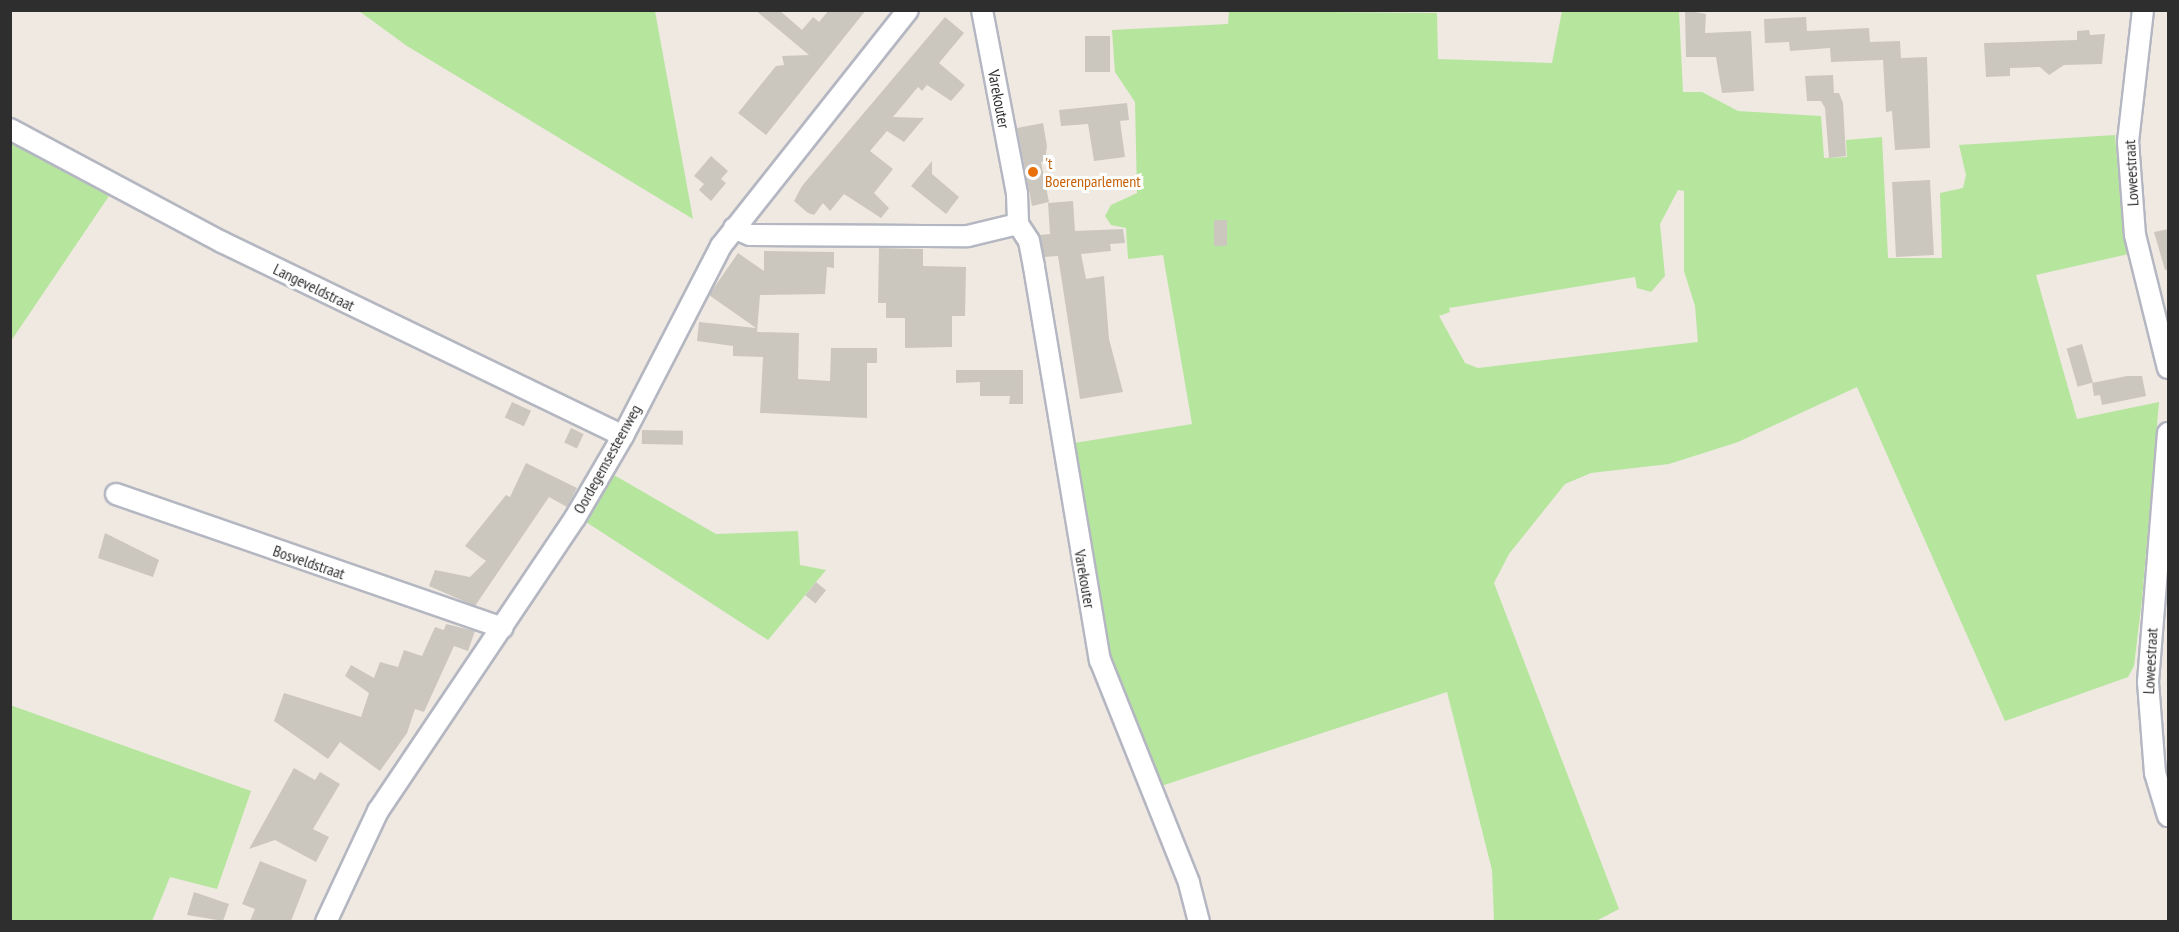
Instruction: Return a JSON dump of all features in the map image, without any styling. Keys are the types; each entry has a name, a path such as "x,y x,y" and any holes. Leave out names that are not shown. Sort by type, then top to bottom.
{"street":[{"name":"Oordegemsesteenweg","path":"326,921 378,811 502,628 623,436 693,296 734,228 908,10"},
{"name":"Varekouter","path":"982,10 1017,194 1017,224 1029,241 1034,267 1100,660 1190,882 1199,921"},
{"name":"Loweestraat","path":"2143,10 2128,142 2135,235 2169,368"},
{"name":"Langeveldstraat","path":"10,129 222,242 623,436"},
{"path":"734,228 750,235 968,236 1017,224"},
{"name":"Loweestraat","path":"2169,433 2148,682 2155,773 2169,816"},
{"name":"Bosveldstraat","path":"116,494 502,628"}],"green space":[{"path":"359,11 655,11 693,219 407,46"},
{"path":"1229,11 1437,13 1438,59 1552,63 1562,11 1679,11 1683,92 1702,92 1738,111 1821,116 1824,158 1847,157 1846,140 1882,137 1888,258 1942,258 1940,193 1963,188 1966,175 1959,145 2115,135 2120,196 2133,253 2036,275 2077,419 2159,402 2142,599 2134,666 2128,677 2005,721 1857,387 1738,442 1669,464 1591,473 1565,484 1509,554 1494,583 1619,909 1596,921 1494,921 1492,870 1447,692 1155,788 1109,670 1068,444 1192,424 1163,255 1128,259 1126,228 1111,225 1105,216 1111,205 1137,193 1135,102 1115,72 1112,30 1228,24","holes":["1678,190 1684,191 1684,271 1695,306 1698,342 1478,368 1465,363 1439,316 1450,312 1449,308 1635,277 1637,288 1651,292 1665,276 1660,224"]},
{"path":"11,139 111,193 11,341"},
{"path":"614,475 716,534 798,531 800,565 826,570 768,640 586,522"},
{"path":"10,705 251,791 217,889 170,877 152,921 11,921"}],"building":[{"path":"755,10 779,10 802,30 813,17 819,22 829,10 866,10 766,135 738,113 776,66 784,65 782,56 809,55"},
{"path":"1685,10 1706,14 1705,33 1751,31 1754,91 1722,93 1716,57 1686,57"},
{"path":"945,17 964,33 939,63 965,85 951,101 927,85 922,91 918,87 893,117 924,118 904,142 887,131 870,151 893,169 874,193 889,208 881,218 844,194 830,211 823,203 814,215 808,213 794,201 802,186"},
{"path":"1806,17 1807,31 1869,28 1870,42 1900,41 1901,58 1927,57 1930,148 1895,150 1892,111 1886,112 1883,60 1831,62 1830,48 1790,51 1789,42 1765,43 1764,19"},
{"path":"2089,30 2090,35 2105,34 2102,64 2064,65 2049,75 2040,67 2010,68 2010,76 1986,77 1984,43 2077,40 2077,31"},
{"path":"1085,36 1110,36 1110,72 1085,72"},
{"path":"1833,75 1834,93 1839,93 1843,103 1846,156 1829,158 1825,108 1821,101 1807,101 1805,76"},
{"path":"1127,103 1129,120 1120,121 1125,157 1094,161 1088,124 1061,126 1059,110"},
{"path":"1043,123 1047,146 1045,161 1041,162 1049,202 1032,206 1017,128"},
{"path":"711,156 728,171 721,179 726,183 711,201 699,190 704,184 694,176"},
{"path":"932,161 932,174 959,197 946,214 911,186"},
{"path":"1930,180 1934,255 1896,257 1892,182"},
{"path":"1073,201 1075,231 1123,229 1125,243 1110,244 1111,251 1081,254 1086,279 1104,276 1109,339 1123,392 1080,399 1058,256 1044,257 1039,235 1050,234 1048,203"},
{"path":"1214,220 1227,220 1227,246 1214,246"},
{"path":"2169,229 2169,269 2165,270 2154,232"},
{"path":"879,248 923,249 923,266 966,267 965,316 952,316 952,347 905,348 905,318 886,318 886,303 878,303"},
{"path":"764,251 834,252 834,268 827,267 825,294 760,295 757,332 799,333 798,379 830,381 831,348 877,348 877,363 867,363 867,418 760,413 763,357 733,356 733,346 697,341 699,322 756,328 709,295 738,253 764,271"},
{"path":"2082,344 2093,382 2078,387 2067,348"},
{"path":"956,370 1023,370 1023,404 1009,404 1010,396 980,396 980,382 956,383"},
{"path":"2127,376 2142,376 2146,396 2102,405 2100,395 2094,396 2092,383"},
{"path":"512,402 531,411 524,426 505,417"},
{"path":"571,428 584,434 577,448 564,443"},
{"path":"642,430 683,431 683,445 642,444"},
{"path":"526,463 577,488 567,507 549,497 475,606 429,586 435,570 470,577 486,561 465,546 506,495 510,497"},
{"path":"105,533 159,560 153,577 98,558"},
{"path":"816,582 826,590 815,603 805,595"},
{"path":"446,624 475,631 468,651 454,646 424,712 415,709 407,733 380,771 340,742 328,759 274,721 284,693 361,717 369,693 345,676 351,665 374,678 380,662 398,667 404,650 422,656 435,627 444,630"},
{"path":"294,768 315,780 320,772 340,784 313,829 329,837 316,862 275,840 249,849"},
{"path":"260,861 307,880 291,921 250,921 255,909 242,904"},
{"path":"194,892 229,904 223,921 187,915"}],"place":[{"name":"'t Boerenparlement","path":"1033,172"}]}
